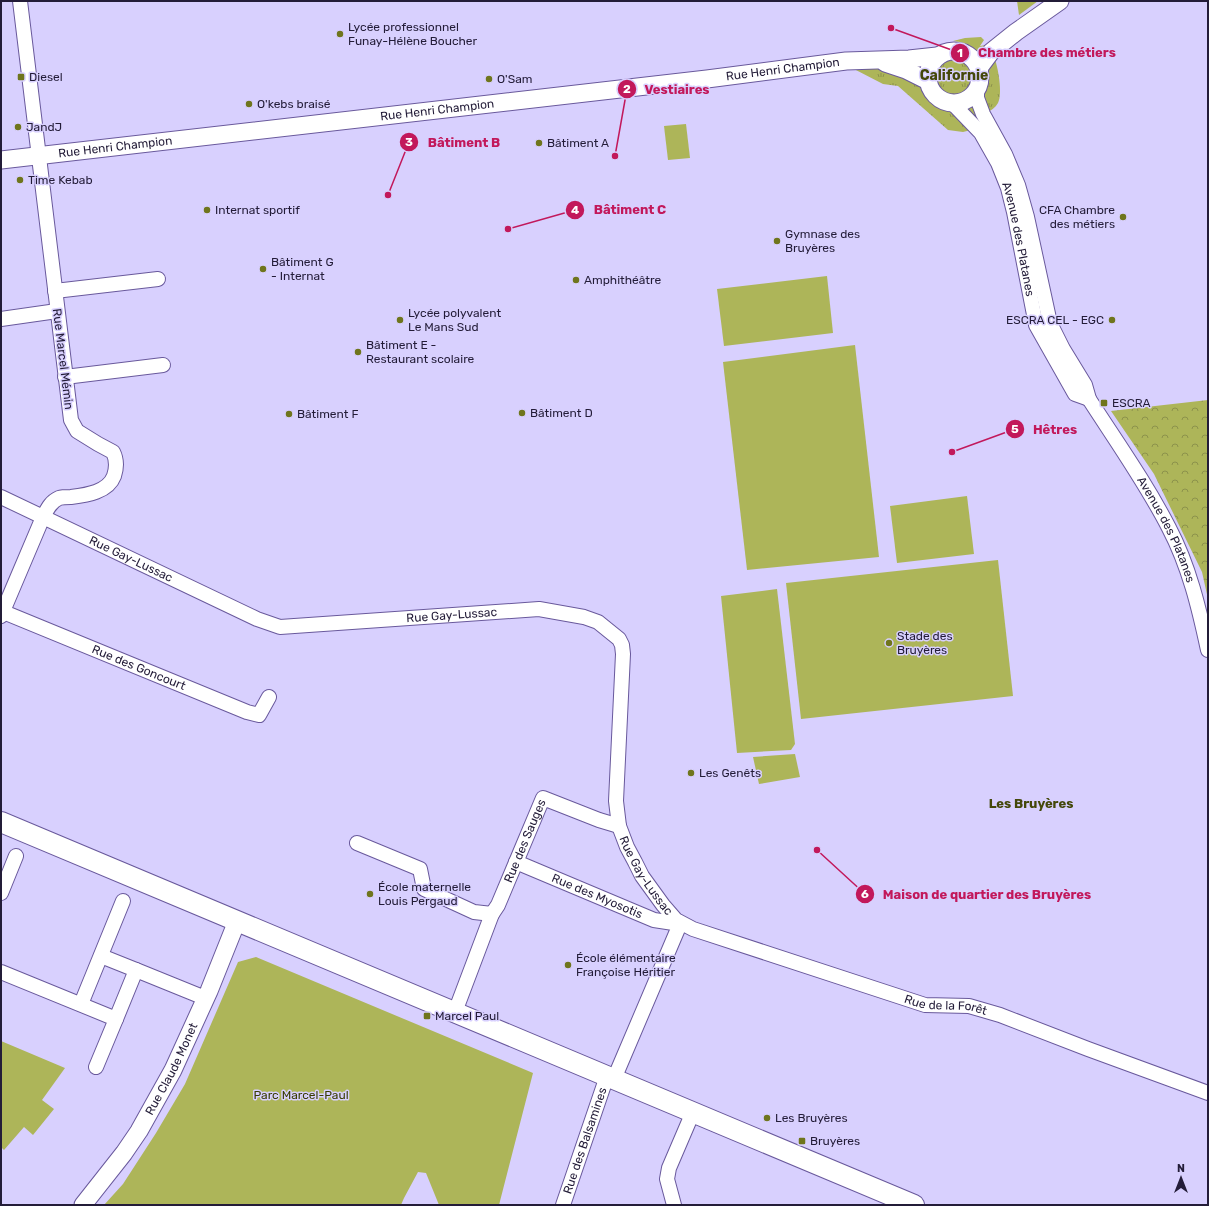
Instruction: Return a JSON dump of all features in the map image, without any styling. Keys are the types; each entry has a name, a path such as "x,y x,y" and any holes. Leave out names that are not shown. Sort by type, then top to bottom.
{"main road":[{"path":"1,822 914,1205"}],"street":[{"name":"Rue Marcel Mémin","path":"20,1 70,420 77,431 113,452 117,463 112,482 106,488 78,496 59,498 50,505 43,517"},
{"path":"979,68 991,52 1016,32 1060,1"},
{"path":"962,51 972,58 979,68 980,79 977,89 970,97 958,103 950,103 936,96 930,88 928,81 929,66 937,56 950,50 962,51 986,44 1016,32"},
{"name":"Rue Henri Champion","path":"1,160 707,79 846,61 909,59 937,56"},
{"name":"Rue Henri Champion","path":"874,59 906,70 928,81"},
{"name":"Avenue des Platanes","path":"977,89 977,98 983,114 1005,154 1018,185 1027,217 1050,324 1085,385 1088,399 1150,494 1170,529 1195,592 1208,650"},
{"name":"Avenue des Platanes","path":"950,103 955,106 981,133 998,163 1008,188 1014,212 1036,325 1075,394 1088,399"},
{"path":"54,292 158,279"},
{"path":"1,319 57,311"},
{"path":"65,377 163,366"},
{"name":"Rue Gay-Lussac","path":"1,498 257,619 280,627 539,609 584,617 598,622 619,639 622,645 623,654 616,801 619,826 626,847 642,876 663,905 680,924"},
{"path":"2,613 43,517"},
{"name":"Rue des Goncourt","path":"2,613 247,712 258,715 269,697"},
{"name":"Rue des Sauges","path":"455,1012 492,914 498,905 543,798 599,820 619,826"},
{"path":"357,843 420,869 424,889 474,912 492,914"},
{"path":"1,894 16,856"},
{"name":"Rue des Myosotis","path":"516,862 654,920 680,924"},
{"path":"81,1004 123,900"},
{"name":"Rue Claude Monet","path":"83,1205 124,1153 139,1131 173,1070 237,921"},
{"name":"Rue des Balsamines","path":"563,1205 611,1078 680,924"},
{"name":"Rue de la Forêt","path":"680,924 693,930 925,1005 969,1006 1000,1015 1088,1050 1208,1093"},
{"path":"101,956 205,998"},
{"path":"96,1067 136,970"},
{"path":"1,972 116,1018"},
{"path":"674,1205 667,1179 669,1168 693,1112"}],"green space":[{"path":"1017,1 1038,1 1019,15"},
{"path":"981,37 984,40 980,46 986,45 996,61 999,80 999,99 998,103 993,109 970,120 971,130 963,132 948,130 898,86 883,84 852,68 931,63 928,76 929,83 934,94 944,101 961,102 972,95 980,80 980,76 975,62 971,57 962,51 972,48 960,42 953,41 965,38"},
{"path":"950,58 958,58 968,63 972,70 972,84 968,91 958,96 950,96 940,91 938,88 935,81 935,73 940,63 943,61"},
{"path":"686,124 690,158 668,160 664,126"},
{"path":"827,276 833,333 724,346 717,289"},
{"path":"855,345 879,557 747,570 723,362"},
{"path":"1208,400 1208,599 1202,572 1154,474 1111,411"},
{"path":"967,496 974,554 897,563 890,506"},
{"path":"998,560 1013,696 801,719 786,583"},
{"path":"777,589 795,744 791,750 737,753 721,596"},
{"path":"795,754 800,777 759,784 753,757"},
{"name":"Parc Marcel-Paul","path":"256,957 533,1073 499,1205 439,1205 426,1173 418,1172 401,1205 104,1205 123,1184 185,1084 238,962"},
{"path":"1,1041 65,1068 42,1100 54,1109 33,1135 24,1127 4,1150 1,1147"}],"place":[{"name":"Chambre des métiers","path":"891,28"},
{"name":"Lycée professionnel Funay-Hélène Boucher","path":"340,34"},
{"name":"Diesel","path":"21,77"},
{"name":"O'Sam","path":"489,79"},
{"name":"O'kebs braisé","path":"249,104"},
{"name":"JandJ","path":"18,127"},
{"name":"Bâtiment A","path":"539,143"},
{"name":"Vestiaires","path":"615,156"},
{"name":"Time Kebab","path":"20,180"},
{"name":"Bâtiment B","path":"388,195"},
{"name":"Internat sportif","path":"207,210"},
{"name":"CFA Chambre des métiers","path":"1123,217"},
{"name":"Bâtiment C","path":"508,229"},
{"name":"Gymnase des Bruyères","path":"777,241"},
{"name":"Bâtiment G - Internat","path":"263,269"},
{"name":"Amphithéâtre","path":"576,280"},
{"name":"Lycée polyvalent Le Mans Sud","path":"400,320"},
{"name":"ESCRA CEL - EGC","path":"1112,320"},
{"name":"Bâtiment E - Restaurant scolaire","path":"358,352"},
{"name":"ESCRA","path":"1104,403"},
{"name":"Bâtiment D","path":"522,413"},
{"name":"Bâtiment F","path":"289,414"},
{"name":"Hêtres","path":"952,452"},
{"name":"Stade des Bruyères","path":"889,643"},
{"name":"Les Genêts","path":"691,773"},
{"name":"Maison de quartier des Bruyères","path":"817,850"},
{"name":"École maternelle Louis Pergaud","path":"370,894"},
{"name":"École élémentaire Françoise Héritier","path":"568,965"},
{"name":"Marcel Paul","path":"427,1016"},
{"name":"Les Bruyères","path":"767,1118"},
{"name":"Bruyères","path":"802,1141"}],"district":[{"name":"Californie","path":"954,75"},
{"name":"Les Bruyères","path":"1031,803"}]}
